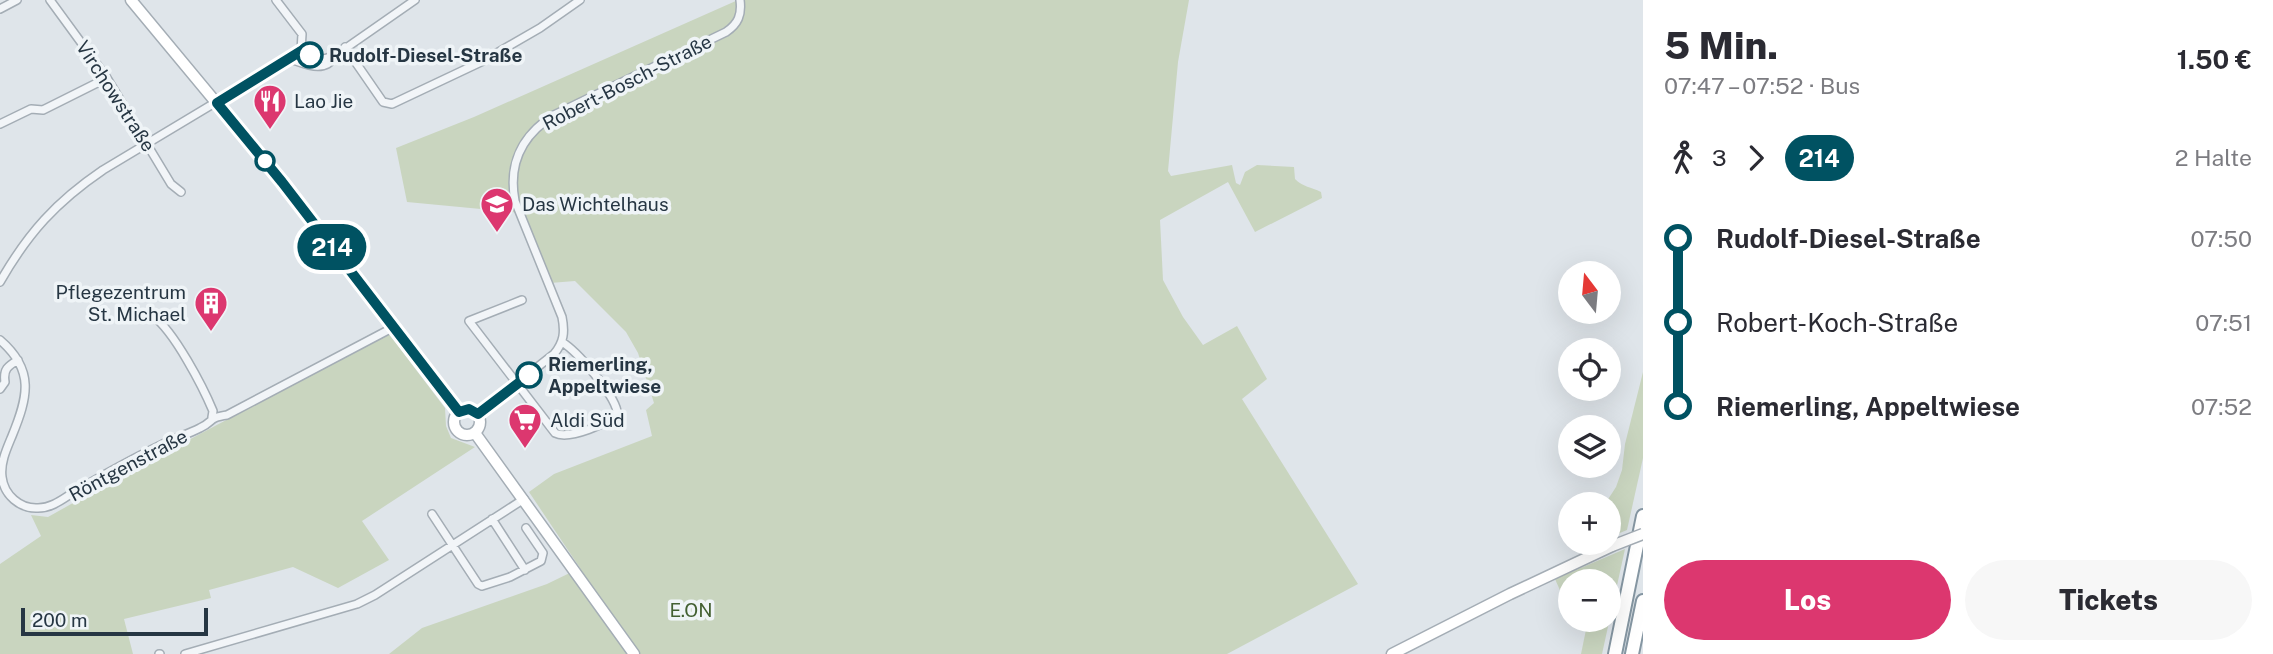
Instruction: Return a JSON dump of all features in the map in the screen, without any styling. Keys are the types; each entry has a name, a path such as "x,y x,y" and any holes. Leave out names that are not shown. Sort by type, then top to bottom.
{"highway":[{"path":"1615,654 1643,516"},
{"path":"1632,654 1643,601"}],"main road":[{"path":"131,0 282,182 459,412"},
{"path":"469,409 478,414 480,426 475,433 465,435 456,430 454,421 459,412 469,409"},
{"path":"475,433 634,654"},
{"path":"1392,654 1510,594 1643,534"}],"street":[{"path":"0,9 17,0"},
{"name":"Virchowstraße","path":"50,0 107,78 171,184 181,192"},
{"path":"276,0 302,34 301,51"},
{"path":"286,58 323,67 331,63 345,47 415,0"},
{"name":"Robert-Bosch-Straße","path":"562,342 562,317 515,201 513,178 519,150 530,134 554,115 726,32 737,22 740,0"},
{"path":"345,47 383,102 392,104 482,61 540,28 575,1"},
{"path":"0,282 29,237 51,211 83,184 286,58 301,51 324,59 336,55"},
{"path":"0,124 31,109 43,110 107,78"},
{"path":"478,414 517,384 548,360 562,342 576,352 613,400 616,415 575,434 557,435 517,384 470,321 523,300"},
{"path":"153,316 163,324 193,372 213,411 212,417"},
{"name":"Röntgenstraße","path":"0,340 23,368 27,387 1,471 3,482 16,502 38,509 58,502 162,444 202,427 212,417 227,415 394,327"},
{"path":"0,389 5,382 6,368 18,360"},
{"path":"185,654 357,604 524,499"},
{"path":"432,514 478,584 482,586 541,561 541,548 526,528"},
{"path":"492,519 525,570"}],"green space":[{"name":"E.ON","path":"738,0 1189,0 1178,62 1168,171 1171,176 1232,165 1236,183 1240,185 1245,172 1257,165 1294,167 1295,179 1321,192 1322,198 1255,232 1228,182 1160,220 1163,280 1183,317 1203,345 1237,326 1267,379 1242,399 1358,584 1227,654 389,654 422,628 547,584 580,568 529,492 554,474 652,436 646,410 654,403 638,353 626,332 575,281 550,283 522,213 407,202 396,148 474,117"},
{"path":"389,334 445,408 446,426 451,438 475,447 362,521 389,560 338,588 293,567 209,590 211,598 124,619 133,654 0,654 0,564 41,536 31,515 48,517"},
{"path":"1643,372 1643,458 1627,530 1621,532 1621,492 1613,492 1621,478 1625,444"},
{"path":"1625,549 1621,569 1578,569 1611,555 1621,555 1621,551"},
{"path":"1586,632 1607,632 1602,654 1581,654"}],"bus line":[{"name":"214","path":"310,55 301,51 286,58 217,103 282,182 459,412 469,409 478,414 529,375"}],"place":[{"name":"Rudolf-Diesel-Straße","path":"310,55"},
{"name":"Lao Jie","path":"270,131"},
{"name":"Das Wichtelhaus","path":"497,234"},
{"name":"Pflegezentrum St. Michael","path":"211,333"},
{"name":"Riemerling, Appeltwiese","path":"529,375"},
{"name":"Aldi Süd","path":"525,450"}]}
